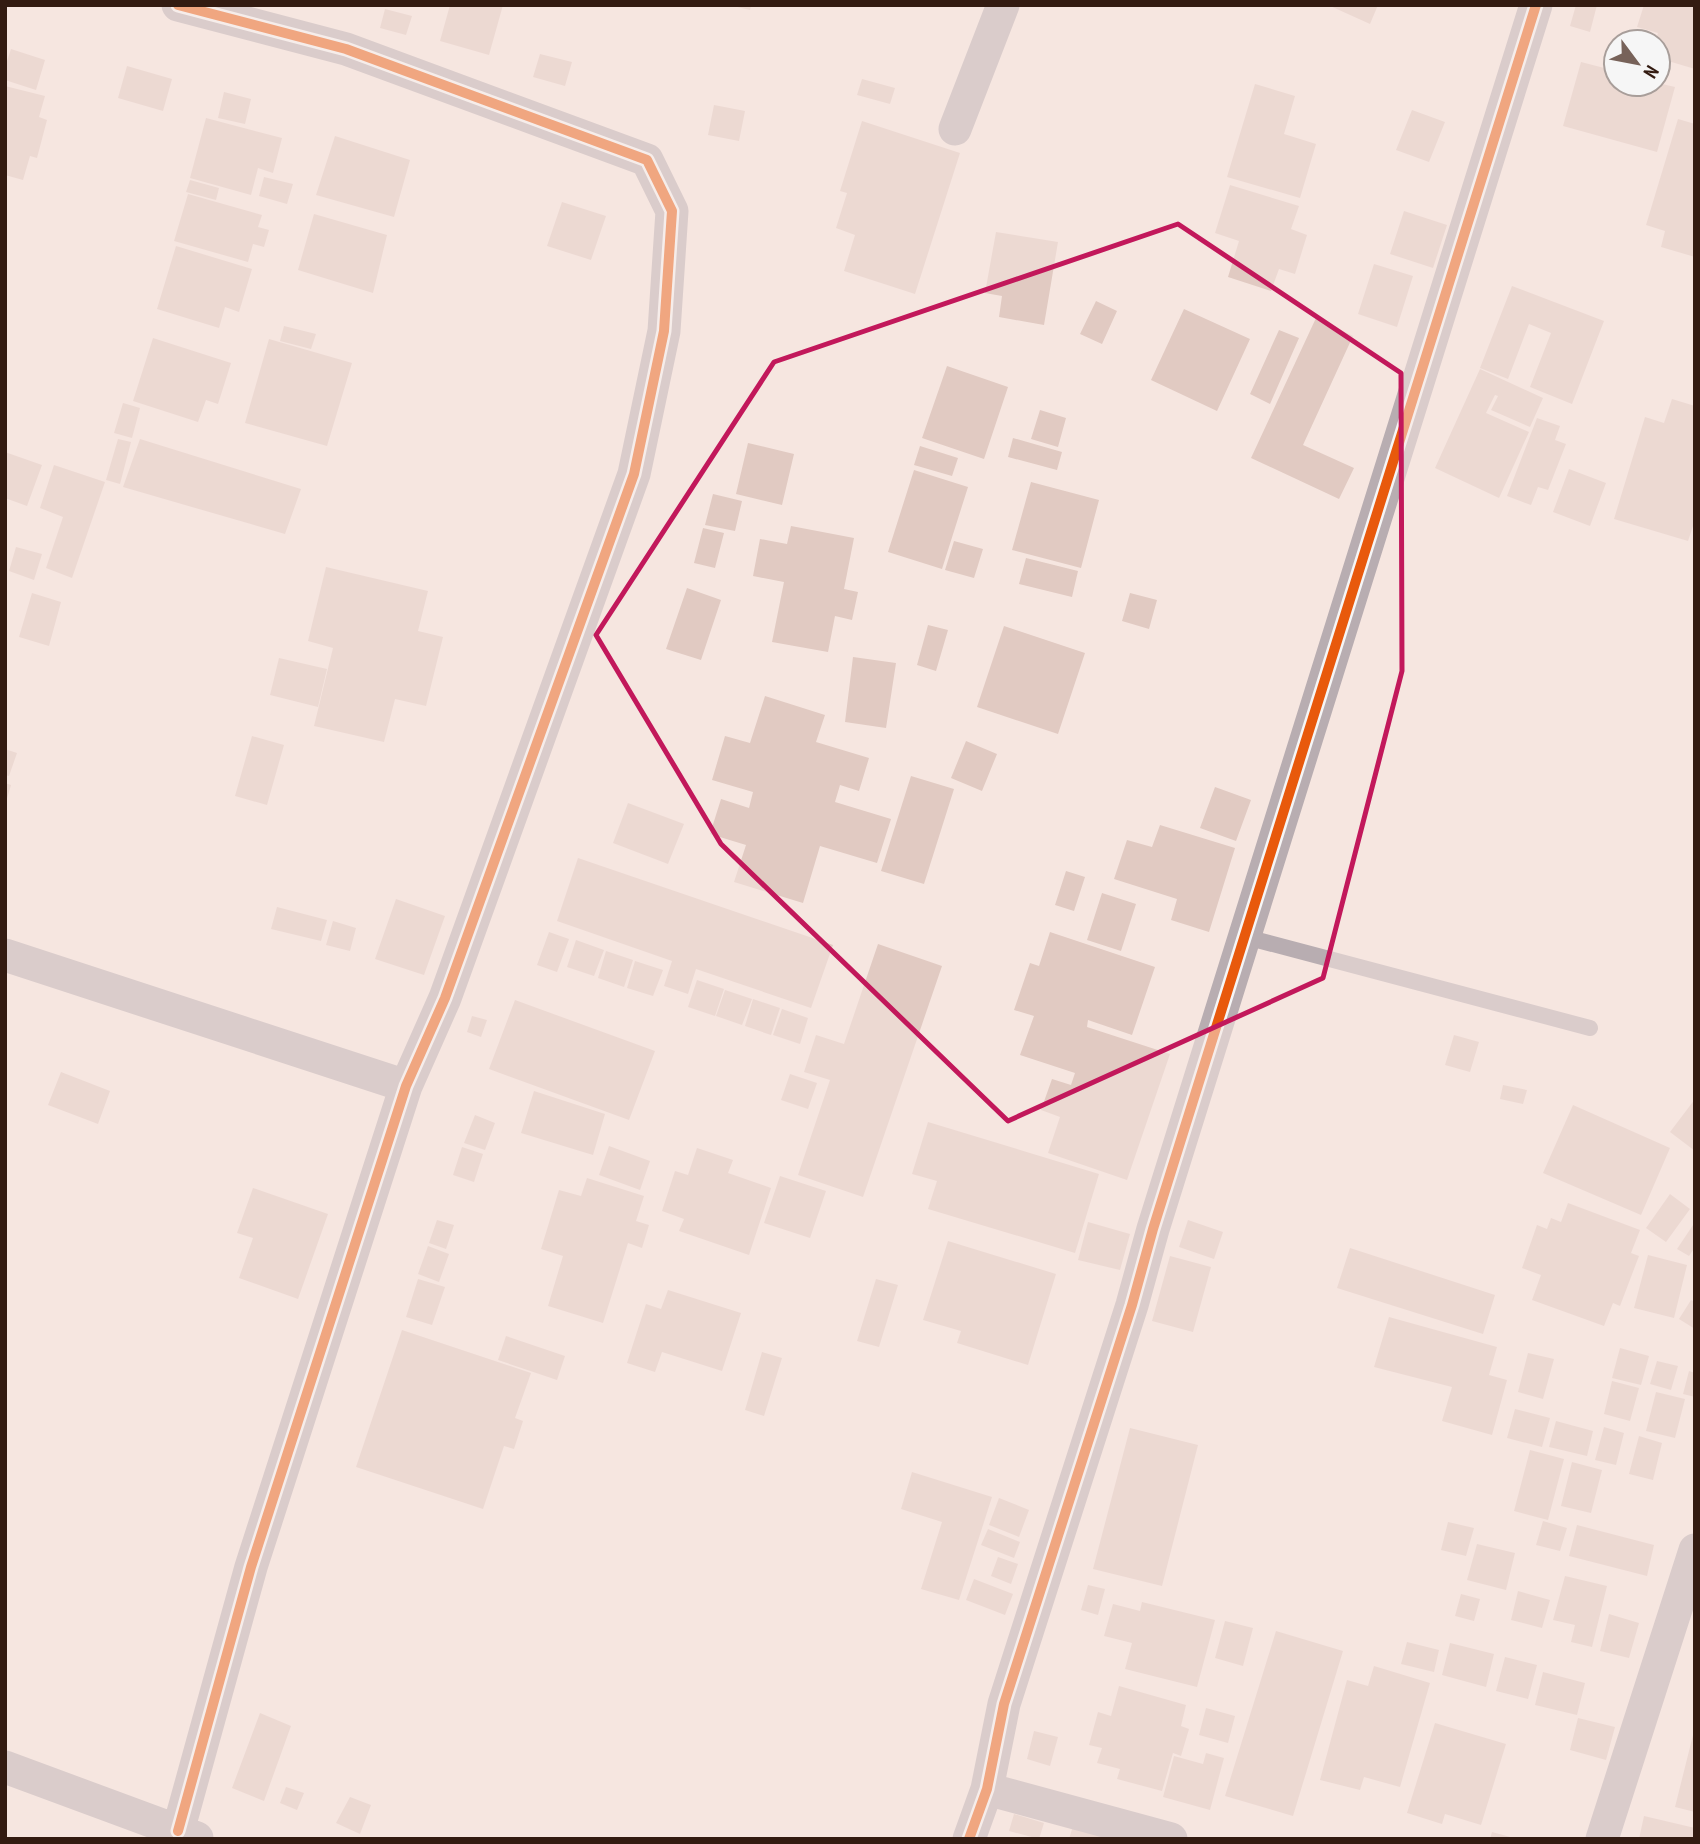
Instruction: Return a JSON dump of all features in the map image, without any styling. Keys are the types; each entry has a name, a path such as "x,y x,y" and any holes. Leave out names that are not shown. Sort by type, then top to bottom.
{"street":[{"path":"5,1767 188,1835 251,1567 406,1086 445,998 634,474 664,331 672,211 647,160 346,49 178,5"},
{"path":"954,129 1003,5"},
{"path":"969,1839 988,1789 1004,1704 1132,1305 1536,5"},
{"path":"5,955 406,1086"},
{"path":"1602,1839 1695,1550"},
{"path":"988,1789 1171,1839"}],"lane":[{"path":"1246,937 1590,1028"}],"highlighted area":[{"path":"1178,224 1401,373 1402,671 1323,978 1008,1121 721,844 596,635 774,362"}],"building":[{"path":"450,5 503,5 489,55 440,41"},
{"path":"729,5 751,5 750,10"},
{"path":"1328,5 1378,5 1370,24"},
{"path":"1576,5 1597,5 1590,32 1570,26"},
{"path":"1644,5 1695,5 1695,69 1672,62 1672,28 1637,27"},
{"path":"385,9 412,16 406,35 380,28"},
{"path":"11,49 45,60 36,90 5,80 5,67"},
{"path":"540,54 572,62 565,86 533,77"},
{"path":"1581,62 1602,67 1602,98 1672,98 1657,152 1563,126"},
{"path":"127,66 172,79 163,111 118,98"},
{"path":"862,79 895,88 890,104 857,95"},
{"path":"1255,84 1295,96 1284,134 1316,144 1300,198 1227,177"},
{"path":"5,86 45,96 39,117 47,120 37,158 30,156 23,180 5,175"},
{"path":"224,92 251,99 245,124 218,118"},
{"path":"714,105 745,111 739,141 708,135"},
{"path":"1412,110 1445,122 1429,162 1396,150"},
{"path":"206,118 282,138 273,173 258,168 251,195 190,178"},
{"path":"1678,119 1695,124 1695,257 1661,247 1665,231 1646,225"},
{"path":"862,121 960,153 915,294 844,271 855,235 836,228 847,193 840,191"},
{"path":"335,136 410,160 394,217 316,195"},
{"path":"264,177 293,184 287,204 259,196"},
{"path":"190,180 219,188 216,200 186,192"},
{"path":"1230,185 1299,206 1291,229 1307,235 1295,274 1279,269 1271,291 1228,277 1239,241 1215,233"},
{"path":"188,194 262,215 258,227 269,230 264,247 253,244 248,262 174,241"},
{"path":"562,202 606,216 591,260 547,246"},
{"path":"1404,211 1447,225 1433,268 1390,254"},
{"path":"314,214 387,235 373,293 298,270"},
{"path":"996,232 1058,242 1044,325 999,317 1002,296 985,293"},
{"path":"176,246 252,269 239,312 225,307 219,328 157,309"},
{"path":"1374,264 1413,276 1397,327 1358,314"},
{"path":"1512,286 1604,321 1572,404 1530,387 1551,333 1529,324 1508,379 1480,368"},
{"path":"1096,301 1117,311 1102,344 1080,334"},
{"path":"1184,309 1250,339 1217,411 1151,380"},
{"path":"1316,318 1353,336 1303,445 1354,468 1339,499 1251,458"},
{"path":"284,326 316,334 311,349 280,341"},
{"path":"1279,330 1299,338 1270,404 1250,394"},
{"path":"153,338 231,363 218,404 206,400 198,422 133,401"},
{"path":"269,339 352,363 327,446 245,423"},
{"path":"947,366 1008,387 984,459 922,438"},
{"path":"1480,369 1543,398 1530,427 1491,410 1498,396 1495,395 1486,413 1529,432 1499,498 1435,468"},
{"path":"1672,399 1695,406 1695,520 1688,541 1614,519 1645,417 1664,423"},
{"path":"123,403 140,408 132,438 114,433"},
{"path":"1040,410 1066,418 1058,447 1031,439"},
{"path":"1537,418 1560,426 1555,440 1566,444 1548,490 1538,487 1531,505 1507,496"},
{"path":"1013,438 1062,452 1057,470 1008,457"},
{"path":"118,439 131,442 120,484 106,480"},
{"path":"140,439 301,489 285,534 123,487"},
{"path":"748,443 794,454 782,505 736,494"},
{"path":"920,446 958,458 952,476 914,465"},
{"path":"5,452 42,465 27,506 5,498"},
{"path":"54,465 105,482 72,578 46,568 63,517 40,508"},
{"path":"1569,469 1606,483 1590,526 1553,512"},
{"path":"914,470 968,487 942,569 888,552"},
{"path":"1031,482 1099,500 1081,568 1012,550"},
{"path":"713,494 742,501 735,531 705,525"},
{"path":"791,526 854,538 844,589 858,592 852,620 835,616 828,652 772,642 784,582 753,576 760,539 787,544"},
{"path":"703,528 724,533 715,568 694,563"},
{"path":"954,541 983,549 974,578 945,570"},
{"path":"16,547 42,554 34,580 9,571"},
{"path":"1026,558 1078,571 1072,597 1019,584"},
{"path":"326,567 428,591 418,631 443,637 426,706 395,699 384,742 314,726 333,648 308,641"},
{"path":"687,588 721,600 701,660 666,649"},
{"path":"32,593 61,602 49,646 19,637"},
{"path":"1130,593 1157,600 1149,629 1122,621"},
{"path":"928,625 948,630 936,671 917,665"},
{"path":"1004,626 1085,653 1058,734 977,707"},
{"path":"853,657 896,663 886,728 845,722"},
{"path":"279,658 327,669 318,707 270,695"},
{"path":"765,696 825,715 816,742 869,758 859,791 840,785 835,802 891,819 877,863 820,846 803,903 734,882 746,845 710,834 721,799 749,808 753,792 712,780 725,736 750,743"},
{"path":"252,736 284,745 267,805 235,796"},
{"path":"966,741 997,754 982,791 951,778"},
{"path":"5,749 17,753 9,776 5,775"},
{"path":"911,776 954,789 924,884 881,871"},
{"path":"5,783 11,785 6,802 5,802"},
{"path":"1215,787 1251,800 1236,841 1200,828"},
{"path":"628,803 684,824 668,864 613,843"},
{"path":"1160,825 1235,848 1209,932 1171,920 1177,899 1114,879 1127,840 1152,847"},
{"path":"578,858 833,945 811,1008 696,969 688,994 664,986 672,961 557,921"},
{"path":"1066,871 1085,877 1074,911 1055,905"},
{"path":"1102,893 1136,904 1121,951 1087,940"},
{"path":"396,899 445,916 424,975 375,959"},
{"path":"277,907 327,920 321,941 271,929"},
{"path":"333,921 356,928 350,951 326,945"},
{"path":"549,932 569,939 557,972 537,965"},
{"path":"1050,932 1155,967 1132,1035 1088,1020 1087,1027 1170,1054 1127,1180 1048,1153 1060,1117 1041,1110 1052,1079 1071,1085 1075,1073 1020,1055 1034,1016 1014,1010 1030,963 1039,966"},
{"path":"576,940 604,950 594,976 567,967"},
{"path":"878,944 942,966 863,1197 798,1175 830,1080 804,1072 816,1035 844,1044"},
{"path":"606,951 633,960 624,987 598,978"},
{"path":"635,961 663,970 653,996 627,988"},
{"path":"697,980 724,989 715,1016 688,1007"},
{"path":"725,990 752,999 742,1025 716,1016"},
{"path":"753,999 780,1008 771,1035 745,1026"},
{"path":"515,1000 655,1051 629,1120 489,1069"},
{"path":"782,1009 808,1018 800,1044 773,1035"},
{"path":"472,1016 487,1020 481,1037 467,1032"},
{"path":"1454,1035 1479,1042 1470,1072 1445,1065"},
{"path":"61,1072 110,1091 98,1124 48,1105"},
{"path":"790,1074 817,1083 808,1109 781,1100"},
{"path":"1503,1085 1527,1090 1523,1104 1500,1099"},
{"path":"534,1091 605,1114 593,1155 521,1133"},
{"path":"1695,1099 1695,1151 1670,1132"},
{"path":"1573,1105 1670,1148 1641,1215 1543,1173"},
{"path":"475,1115 495,1123 485,1150 464,1143"},
{"path":"928,1122 1099,1174 1075,1253 928,1209 937,1181 912,1174"},
{"path":"609,1146 650,1161 640,1190 599,1175"},
{"path":"462,1147 483,1154 474,1182 453,1175"},
{"path":"697,1148 733,1160 728,1173 771,1188 749,1255 679,1231 684,1219 662,1211 675,1171 688,1175"},
{"path":"780,1176 826,1191 810,1238 764,1223"},
{"path":"587,1178 644,1196 636,1221 649,1225 642,1248 628,1243 603,1323 548,1306 563,1256 541,1249 559,1190 581,1196"},
{"path":"253,1188 328,1214 298,1299 239,1278 253,1238 237,1233"},
{"path":"1670,1194 1690,1209 1666,1242 1646,1228"},
{"path":"1568,1203 1640,1230 1631,1253 1639,1256 1620,1306 1613,1303 1604,1326 1532,1300 1541,1275 1522,1268 1537,1225 1547,1229 1551,1218 1561,1222"},
{"path":"437,1220 454,1225 446,1249 429,1243"},
{"path":"1188,1220 1223,1232 1214,1259 1179,1247"},
{"path":"1088,1222 1130,1234 1120,1270 1078,1260"},
{"path":"1695,1222 1695,1247 1689,1256 1677,1249"},
{"path":"948,1241 1056,1274 1028,1365 957,1343 961,1331 923,1320"},
{"path":"428,1246 449,1254 439,1282 418,1274"},
{"path":"1350,1248 1495,1295 1483,1334 1337,1288"},
{"path":"1648,1255 1687,1265 1674,1318 1634,1308"},
{"path":"1170,1256 1211,1267 1193,1332 1152,1321"},
{"path":"418,1279 445,1287 432,1325 406,1317"},
{"path":"876,1279 898,1285 879,1347 857,1341"},
{"path":"668,1290 741,1313 722,1371 662,1352 655,1372 627,1363 646,1304 661,1309"},
{"path":"1691,1300 1695,1302 1695,1329 1679,1319"},
{"path":"1389,1317 1497,1347 1489,1375 1507,1380 1492,1435 1442,1421 1452,1387 1374,1367"},
{"path":"402,1330 531,1373 515,1418 523,1421 514,1449 504,1446 483,1509 356,1467"},
{"path":"506,1336 565,1356 557,1380 498,1360"},
{"path":"1620,1348 1649,1356 1641,1385 1612,1378"},
{"path":"762,1352 782,1358 764,1416 745,1410"},
{"path":"1528,1353 1554,1359 1543,1399 1518,1392"},
{"path":"1657,1361 1678,1366 1671,1390 1650,1384"},
{"path":"1689,1371 1695,1373 1695,1397 1683,1394"},
{"path":"1612,1381 1639,1388 1630,1421 1604,1414"},
{"path":"1656,1392 1685,1399 1675,1438 1646,1431"},
{"path":"1515,1409 1550,1418 1542,1447 1507,1438"},
{"path":"1556,1421 1593,1431 1587,1456 1549,1447"},
{"path":"1604,1427 1624,1433 1616,1465 1595,1460"},
{"path":"1130,1428 1198,1445 1162,1586 1093,1569"},
{"path":"1639,1436 1662,1443 1653,1480 1629,1474"},
{"path":"1530,1450 1564,1459 1548,1520 1514,1511"},
{"path":"1572,1462 1602,1470 1591,1513 1561,1506"},
{"path":"912,1472 992,1497 959,1600 921,1589 942,1522 901,1509"},
{"path":"999,1498 1029,1510 1019,1537 989,1525"},
{"path":"1543,1521 1567,1528 1560,1551 1536,1545"},
{"path":"1448,1522 1474,1528 1466,1556 1441,1550"},
{"path":"1577,1525 1654,1545 1647,1576 1569,1556"},
{"path":"988,1529 1020,1542 1014,1558 981,1545"},
{"path":"1477,1544 1515,1553 1506,1590 1467,1580"},
{"path":"998,1557 1018,1564 1011,1584 991,1576"},
{"path":"1565,1576 1607,1586 1592,1647 1571,1642 1575,1625 1553,1620"},
{"path":"974,1579 1013,1594 1005,1615 966,1600"},
{"path":"1088,1585 1105,1589 1098,1615 1081,1610"},
{"path":"1518,1591 1550,1600 1542,1628 1511,1620"},
{"path":"1461,1594 1480,1599 1474,1621 1455,1616"},
{"path":"1142,1602 1215,1620 1197,1687 1125,1669 1132,1643 1104,1636 1113,1604 1140,1611"},
{"path":"1609,1614 1639,1623 1629,1658 1600,1651"},
{"path":"1225,1621 1253,1628 1243,1666 1215,1658"},
{"path":"1276,1631 1343,1651 1293,1816 1225,1796"},
{"path":"1407,1642 1439,1650 1434,1672 1401,1664"},
{"path":"1450,1643 1494,1654 1486,1687 1442,1675"},
{"path":"1505,1657 1537,1665 1528,1699 1496,1691"},
{"path":"1374,1666 1430,1683 1400,1787 1364,1777 1360,1790 1320,1780 1347,1680 1368,1686"},
{"path":"1543,1672 1585,1683 1577,1715 1535,1705"},
{"path":"1119,1686 1186,1705 1181,1726 1189,1729 1181,1756 1173,1753 1162,1791 1117,1779 1120,1769 1097,1763 1102,1748 1089,1745 1098,1712 1111,1716"},
{"path":"1206,1708 1235,1716 1228,1743 1199,1735"},
{"path":"260,1713 291,1726 264,1801 232,1788"},
{"path":"1578,1718 1615,1727 1606,1760 1570,1750"},
{"path":"1435,1723 1506,1744 1481,1825 1445,1814 1442,1824 1407,1813"},
{"path":"1034,1731 1058,1737 1050,1766 1027,1759"},
{"path":"1695,1731 1695,1812 1675,1807"},
{"path":"1206,1753 1224,1758 1210,1810 1163,1797 1174,1756 1203,1764"},
{"path":"286,1787 304,1793 297,1810 280,1803"},
{"path":"350,1797 371,1805 360,1834 336,1823"},
{"path":"1014,1814 1044,1823 1039,1839 1009,1831"},
{"path":"1644,1816 1695,1828 1695,1839 1639,1839"},
{"path":"1073,1826 1116,1839 1069,1839"},
{"path":"1492,1832 1514,1838 1514,1839 1490,1839"}],"cycle path":[{"path":"178,5 346,49 647,160 672,211 664,331 634,474 445,998 406,1086 251,1567 178,1831"},
{"path":"969,1839 987,1789 1004,1704 1132,1305 1153,1229 1536,5"}]}
